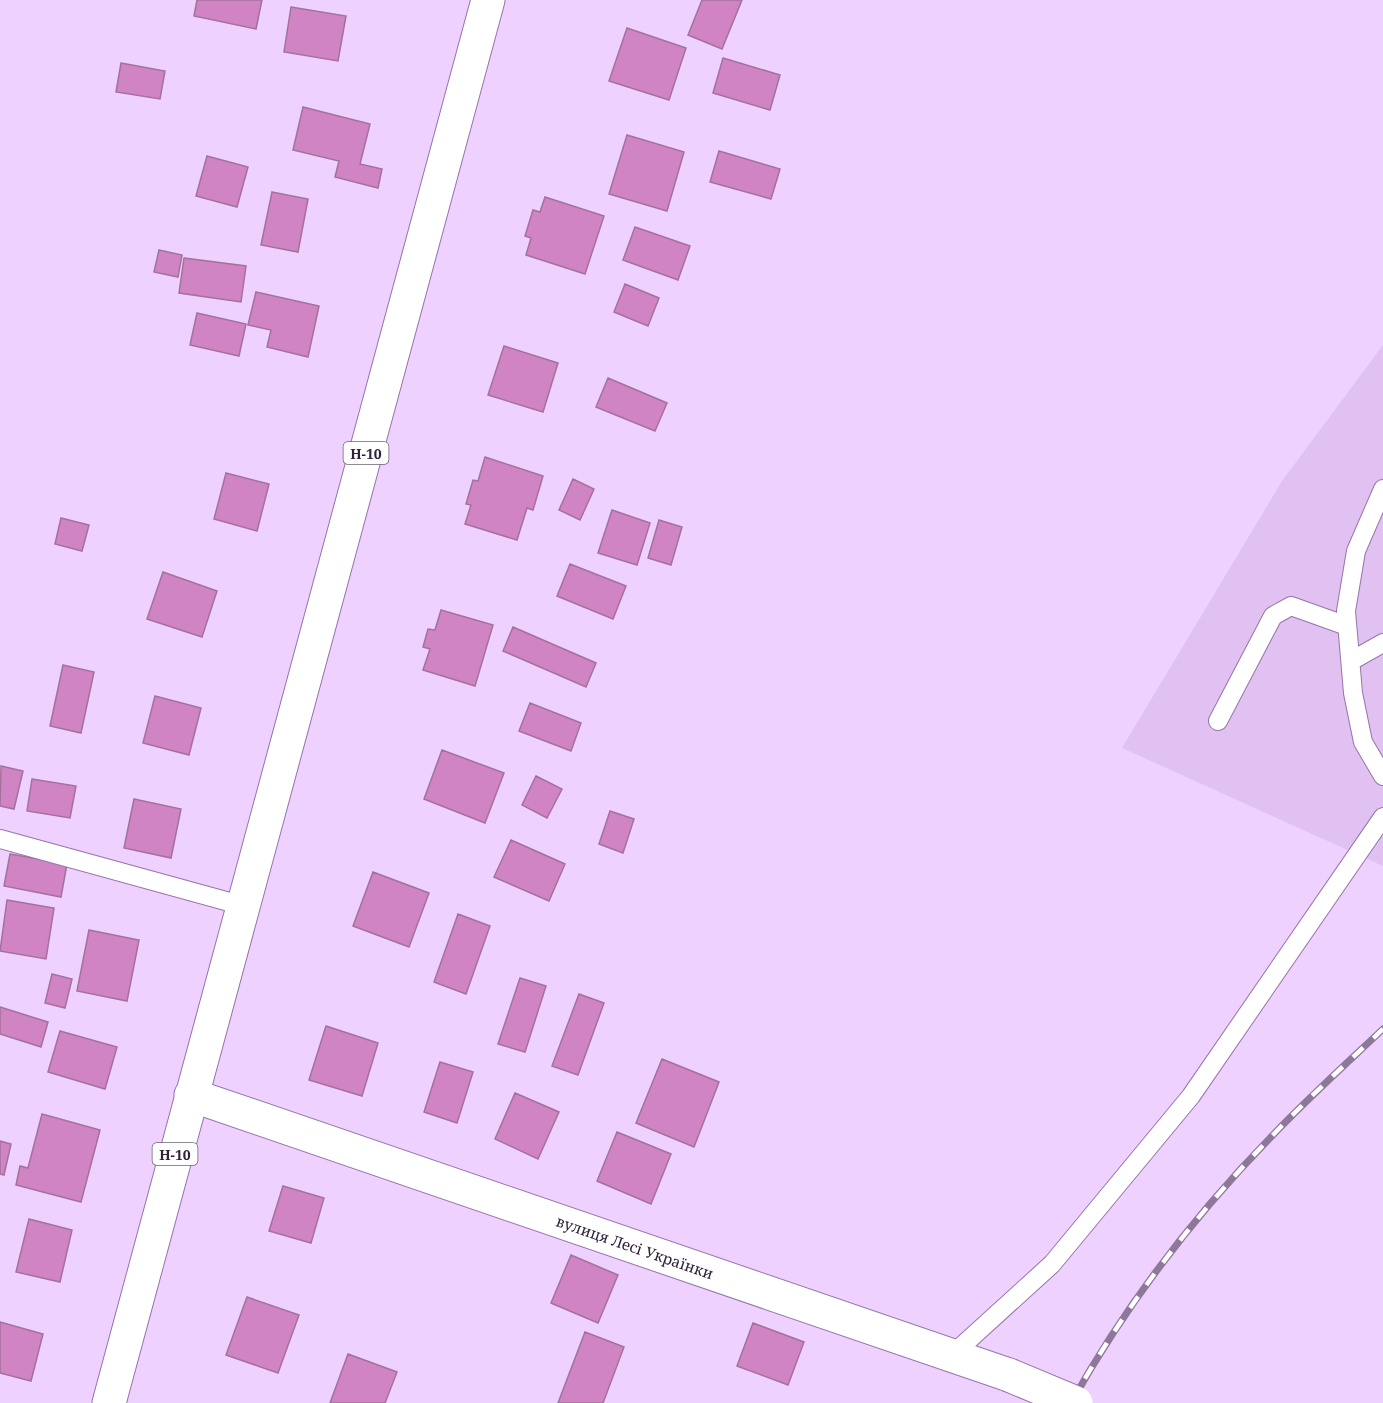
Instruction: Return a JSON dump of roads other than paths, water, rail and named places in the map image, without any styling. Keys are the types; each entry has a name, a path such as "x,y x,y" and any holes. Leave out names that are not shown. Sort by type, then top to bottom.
{"main road":[{"name":"Н-10","path":"109,1403 488,0"},
{"name":"вулиця Лесі Українки","path":"191,1095 952,1355 1009,1375 1076,1403"}],"lane":[{"path":"1383,489 1378,508 1356,551 1346,611 1353,693 1363,742 1383,776"},
{"path":"1218,721 1273,616 1291,606 1347,626"},
{"path":"1351,661 1383,643"},
{"path":"952,1355 1052,1264 1191,1096 1383,817"},
{"path":"0,839 244,906"}],"railway":[{"path":"1071,1403 1114,1332 1188,1230 1285,1123 1383,1029"}]}
